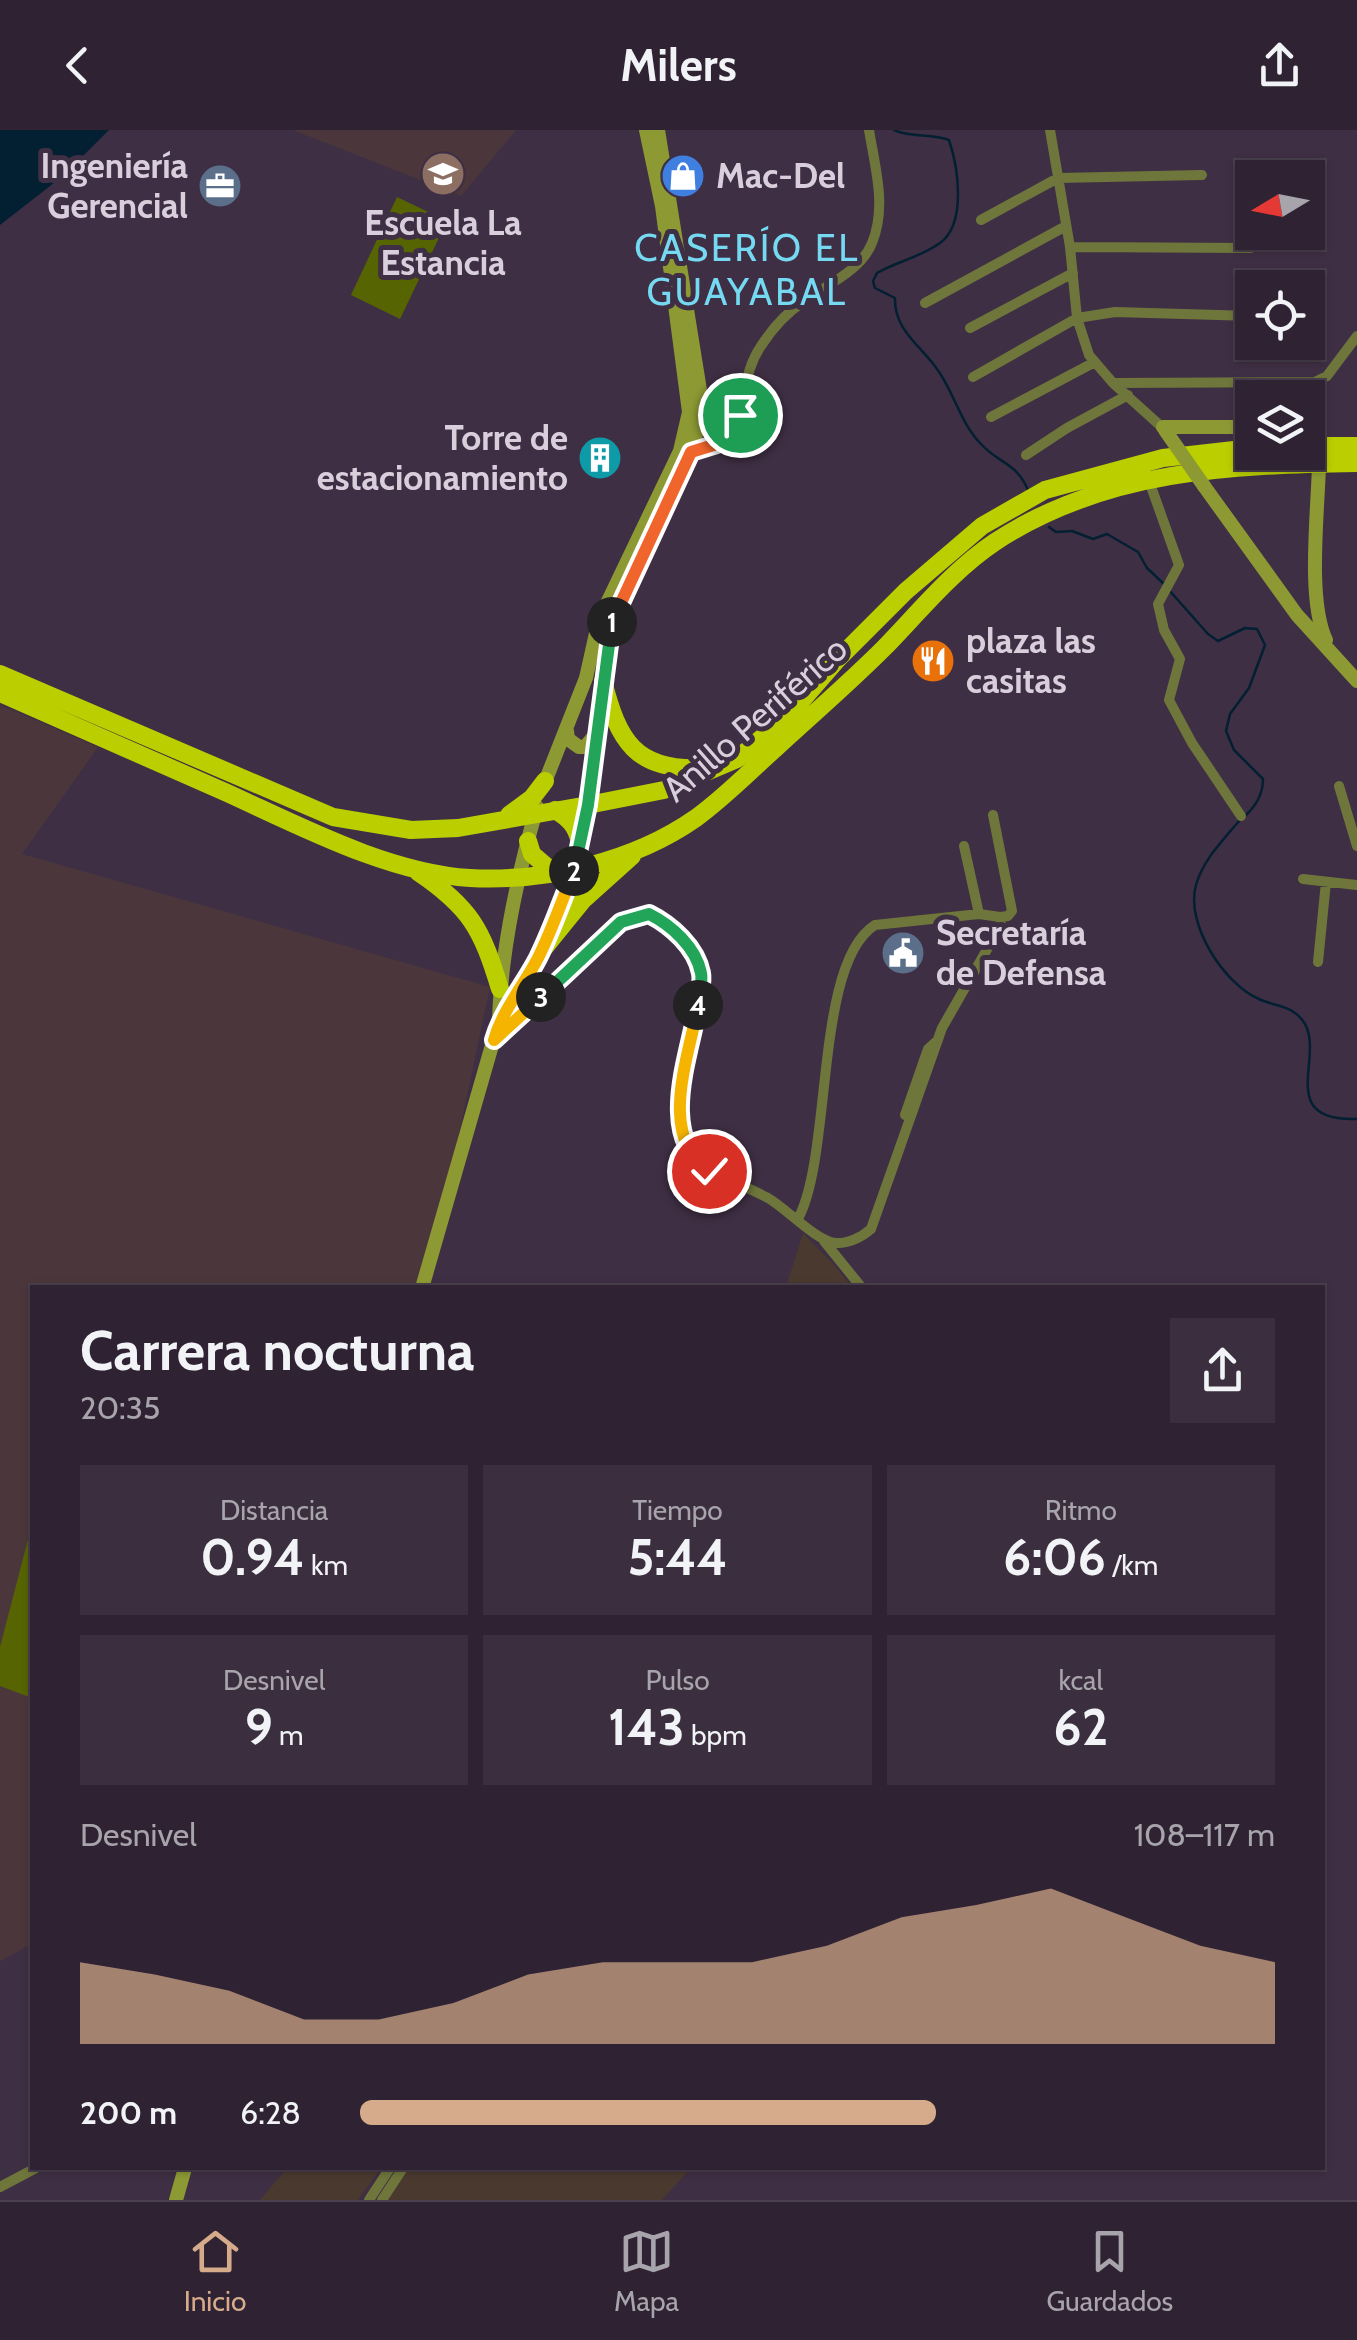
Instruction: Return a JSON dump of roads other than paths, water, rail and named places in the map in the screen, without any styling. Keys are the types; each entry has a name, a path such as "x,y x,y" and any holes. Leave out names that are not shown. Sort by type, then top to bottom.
{"highway":[{"path":"1325,446 1357,446"},
{"name":"Anillo Periférico","path":"0,674 333,817 411,830 458,828 588,805 664,790 737,758 790,715 875,620 982,526 1045,490 1163,458 1235,450"},
{"name":"Anillo Periférico","path":"1325,464 1357,463"},
{"name":"Anillo Periférico","path":"0,693 284,819 414,869 468,878 518,878 575,868 637,851 700,815 856,677 957,573 995,542 1056,508 1148,478 1235,468"},
{"path":"603,681 614,722 621,737 635,750 657,762 686,769 719,767"},
{"path":"492,822 524,805 545,781"},
{"path":"555,810 568,817 580,842"},
{"path":"528,841 532,854 553,872"},
{"path":"540,954 583,900 637,851"},
{"path":"414,869 454,896 475,924 500,988"}],"main road":[{"path":"423,1285 499,1021 500,988 518,878 545,781 586,678 598,620 680,450 689,412 662,206 646,130"},
{"path":"499,1021 515,1002 540,954 575,868 588,805 612,622 691,452 700,413 700,390 658,130"},
{"path":"1164,429 1235,427"},
{"path":"1164,429 1297,615 1357,681"},
{"path":"1319,470 1315,599 1320,626 1332,654"},
{"path":"1297,615 1307,611 1315,599"},
{"path":"567,731 568,740 579,748 591,742 598,730"},
{"path":"176,2200 184,2170"}],"street":[{"path":"691,452 717,444 736,424 743,386 754,358 779,322 846,273 872,243 880,198 870,130"},
{"path":"1050,130 1070,247 1077,318 1093,363 1164,429"},
{"path":"981,220 1058,178 1202,176"},
{"path":"925,303 1066,226"},
{"path":"1070,247 1235,248"},
{"path":"970,328 1073,273"},
{"path":"973,377 1077,318 1115,312 1235,316"},
{"path":"1113,382 1306,383 1327,376 1357,336"},
{"path":"991,418 1093,363"},
{"path":"1026,455 1128,395"},
{"path":"1148,478 1179,565 1160,598 1160,619 1180,658 1169,700 1192,743 1242,816"},
{"path":"1339,786 1357,846"},
{"path":"798,1219 810,1190 832,1030 851,950 862,933 875,925 978,914 1008,916 1012,911 993,815"},
{"path":"964,846 978,914"},
{"path":"1303,879 1357,885"},
{"path":"1318,962 1326,882"},
{"path":"494,1040 621,922 649,914 660,919 684,941 702,975 678,1104 684,1140 700,1165 770,1199 820,1236 860,1285"},
{"path":"820,1236 834,1242 848,1241 872,1228 938,1040 1001,925 1000,917"},
{"path":"0,2187 32,2170"},
{"path":"369,2200 389,2170"},
{"path":"382,2200 402,2170"}],"water":[{"path":"0,130 109,130 63,176 0,225"}],"waterway":[{"path":"894,130 949,140 957,179 957,209 949,234 940,243 877,273 875,288 895,298 904,328 943,378 973,435 1012,468 1028,490"},
{"path":"1049,527 1093,539 1107,534 1138,552 1147,568 1164,584"},
{"path":"1169,590 1218,641 1245,628 1257,629 1265,645 1249,688 1230,714 1226,731 1234,750 1263,779 1258,799 1245,816"},
{"path":"1239,821 1208,859 1196,885 1196,917 1202,934 1233,980 1259,999 1290,1010 1305,1024 1310,1054 1308,1085 1317,1110 1332,1117 1357,1119"}],"place":[{"name":"Escuela La Estancia","path":"443,174"},
{"name":"Mac-Del","path":"683,176"},
{"name":"Ingeniería Gerencial","path":"220,186"},
{"name":"Torre de estacionamiento","path":"600,458"},
{"name":"plaza las casitas","path":"933,661"},
{"name":"Secretaría de Defensa","path":"903,953"}],"district":[{"name":"CASERÍO EL GUAYABAL","path":"747,270"}]}
